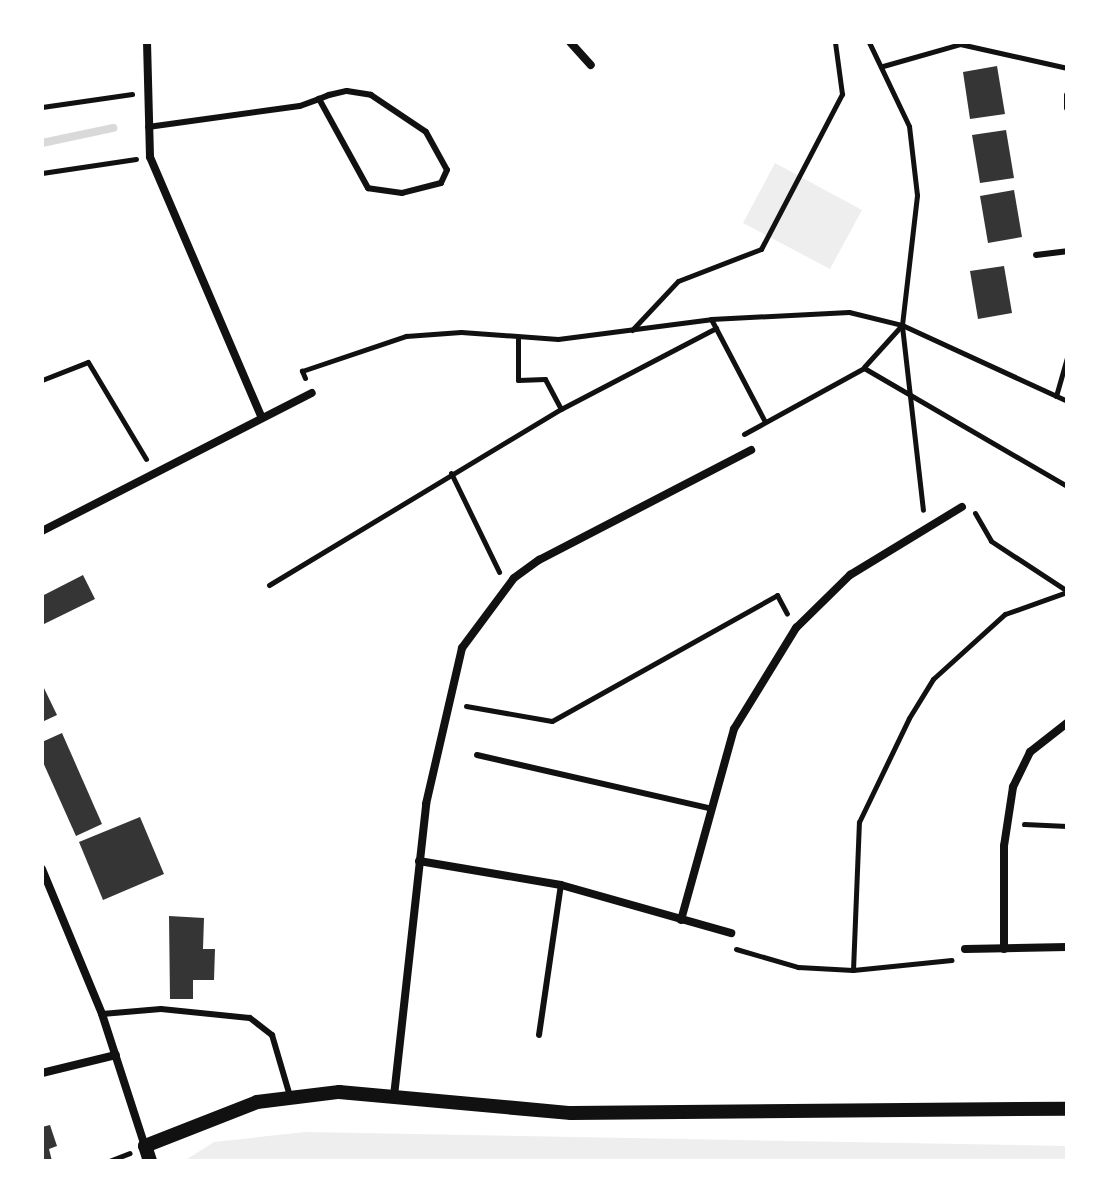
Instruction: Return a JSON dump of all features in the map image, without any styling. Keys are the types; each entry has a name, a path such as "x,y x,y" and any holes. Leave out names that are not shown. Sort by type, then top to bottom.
{"street":[{"path":"147,42 150,157 261,416"},
{"path":"570,42 591,65"},
{"path":"42,531 152,470 312,393"},
{"path":"394,1096 419,861 445,702 462,648 507,587 575,537 751,450"},
{"path":"681,920 709,808 734,729 796,628 850,575 962,507"},
{"path":"1004,949 1007,824 1030,752 1067,723"},
{"path":"419,861 561,885 731,933"},
{"path":"42,869 102,1014 147,1154 290,1096 394,1096 571,1113 1067,1109"},
{"path":"965,949 1067,947"},
{"path":"42,1073 116,1055"}],"lane":[{"path":"148,127 319,99 359,93 401,111 440,150 447,170 441,183 402,193 368,188 319,99"},
{"path":"1067,95 1067,108"},
{"path":"1036,255 1067,251"},
{"path":"477,755 709,808"},
{"path":"539,1035 561,885"},
{"path":"102,1014 161,1009 250,1018 272,1035 290,1096"}],"path":[{"path":"632,330 678,281 761,249 842,94 835,42"},
{"path":"869,42 909,126 917,195 902,325 924,529"},
{"path":"883,66 960,44 1067,68"},
{"path":"42,107 146,92"},
{"path":"42,173 150,157"},
{"path":"312,393 302,371 377,343 461,332 518,339 632,330 711,319 849,312 902,325 1067,401"},
{"path":"711,319 764,420"},
{"path":"751,450 743,431 864,368 902,325"},
{"path":"269,585 561,409 716,328"},
{"path":"518,339 518,380 545,379 561,409"},
{"path":"1056,396 1067,358"},
{"path":"42,380 88,362 152,470"},
{"path":"864,368 908,390 1067,486"},
{"path":"451,473 507,587"},
{"path":"962,507 972,508 991,541 1067,591"},
{"path":"853,970 859,822 909,718 933,679 994,622 1067,591"},
{"path":"445,702 552,721 777,595 796,628"},
{"path":"1007,824 1067,826"},
{"path":"731,933 737,951 853,970 951,964 950,950 965,949"}],"shaded area":[{"path":"775,163 862,210 830,269 743,223"},
{"path":"305,1132 1067,1146 1067,1161 184,1161 214,1142"}],"building":[{"path":"997,66 1005,114 970,119 963,72"},
{"path":"1006,130 1014,178 980,183 972,135"},
{"path":"1014,190 1022,237 988,243 980,196"},
{"path":"1004,266 1012,313 978,319 970,271"},
{"path":"83,575 95,599 42,625 42,596"},
{"path":"42,684 57,715 42,722"},
{"path":"62,733 102,824 76,836 42,760 42,742"},
{"path":"140,817 164,874 103,900 79,842"},
{"path":"169,916 204,918 203,949 215,949 214,980 193,980 193,999 170,999"},
{"path":"50,1125 57,1146 49,1149 52,1161 42,1161 42,1127"}],"waterway":[{"path":"42,143 113,128"}]}
